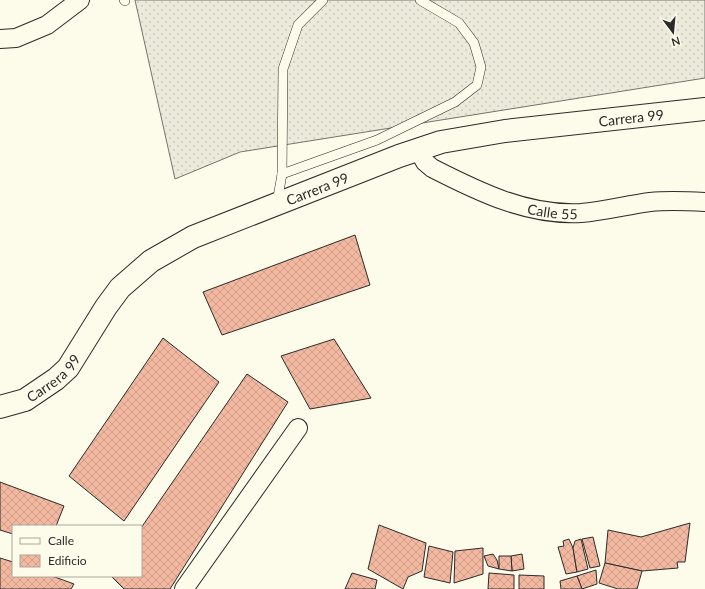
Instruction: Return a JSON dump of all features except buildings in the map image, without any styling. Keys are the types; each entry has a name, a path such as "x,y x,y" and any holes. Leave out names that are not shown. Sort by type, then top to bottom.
{"street":[{"path":"0,39 16,38 47,25 80,0"},
{"name":"Carrera 99","path":"0,407 25,400 43,390 68,368 106,306 132,276 152,261 193,237 418,149 441,142 505,131 705,109"},
{"name":"Calle 55","path":"418,149 425,162 432,168 486,194 531,209 548,212 582,212 650,202 705,202"},
{"path":"184,589 298,428"}],"lane":[{"path":"277,204 282,174 283,69 298,25 322,0"},
{"path":"282,174 377,140 455,102 477,85 481,67 474,43 459,23 420,0"}],"shaded area":[{"path":"135,0 705,0 705,78 240,152 175,179"}]}
